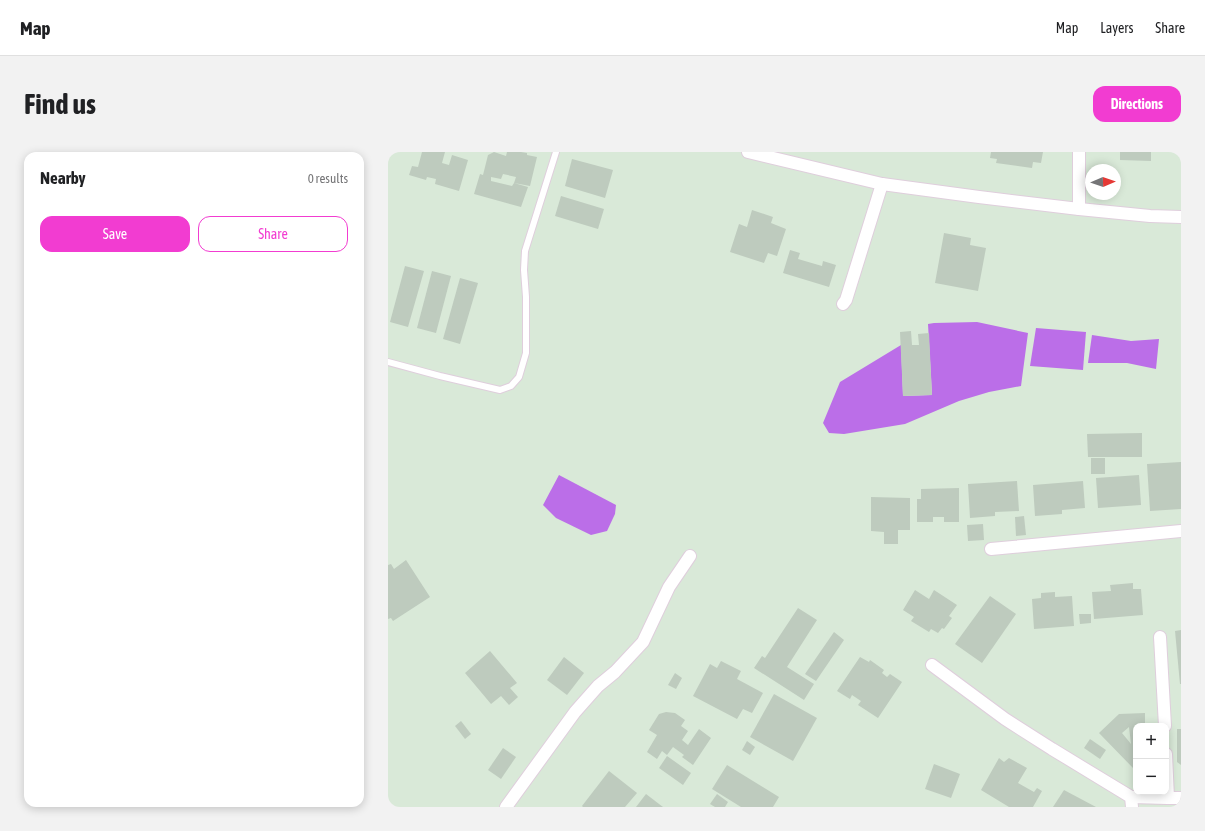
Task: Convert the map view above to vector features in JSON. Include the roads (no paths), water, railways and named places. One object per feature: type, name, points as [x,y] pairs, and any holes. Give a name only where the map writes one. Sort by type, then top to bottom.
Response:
[{"type":"street","points":[[748,152],[882,184],[979,197],[1150,216],[1181,217]]},
{"type":"street","points":[[1079,152],[1079,208]]},
{"type":"street","points":[[843,304],[846,300],[882,184]]},
{"type":"street","points":[[991,549],[1181,531]]},
{"type":"street","points":[[506,807],[575,712],[598,686],[615,672],[643,642],[669,587],[690,556]]},
{"type":"street","points":[[1160,637],[1165,723]]},
{"type":"street","points":[[932,665],[1005,718],[1131,802],[1181,798]]},
{"type":"street","points":[[1166,759],[1168,798]]},
{"type":"lane","points":[[388,362],[500,390],[511,386],[519,377],[526,353],[525,251],[556,152]]}]
